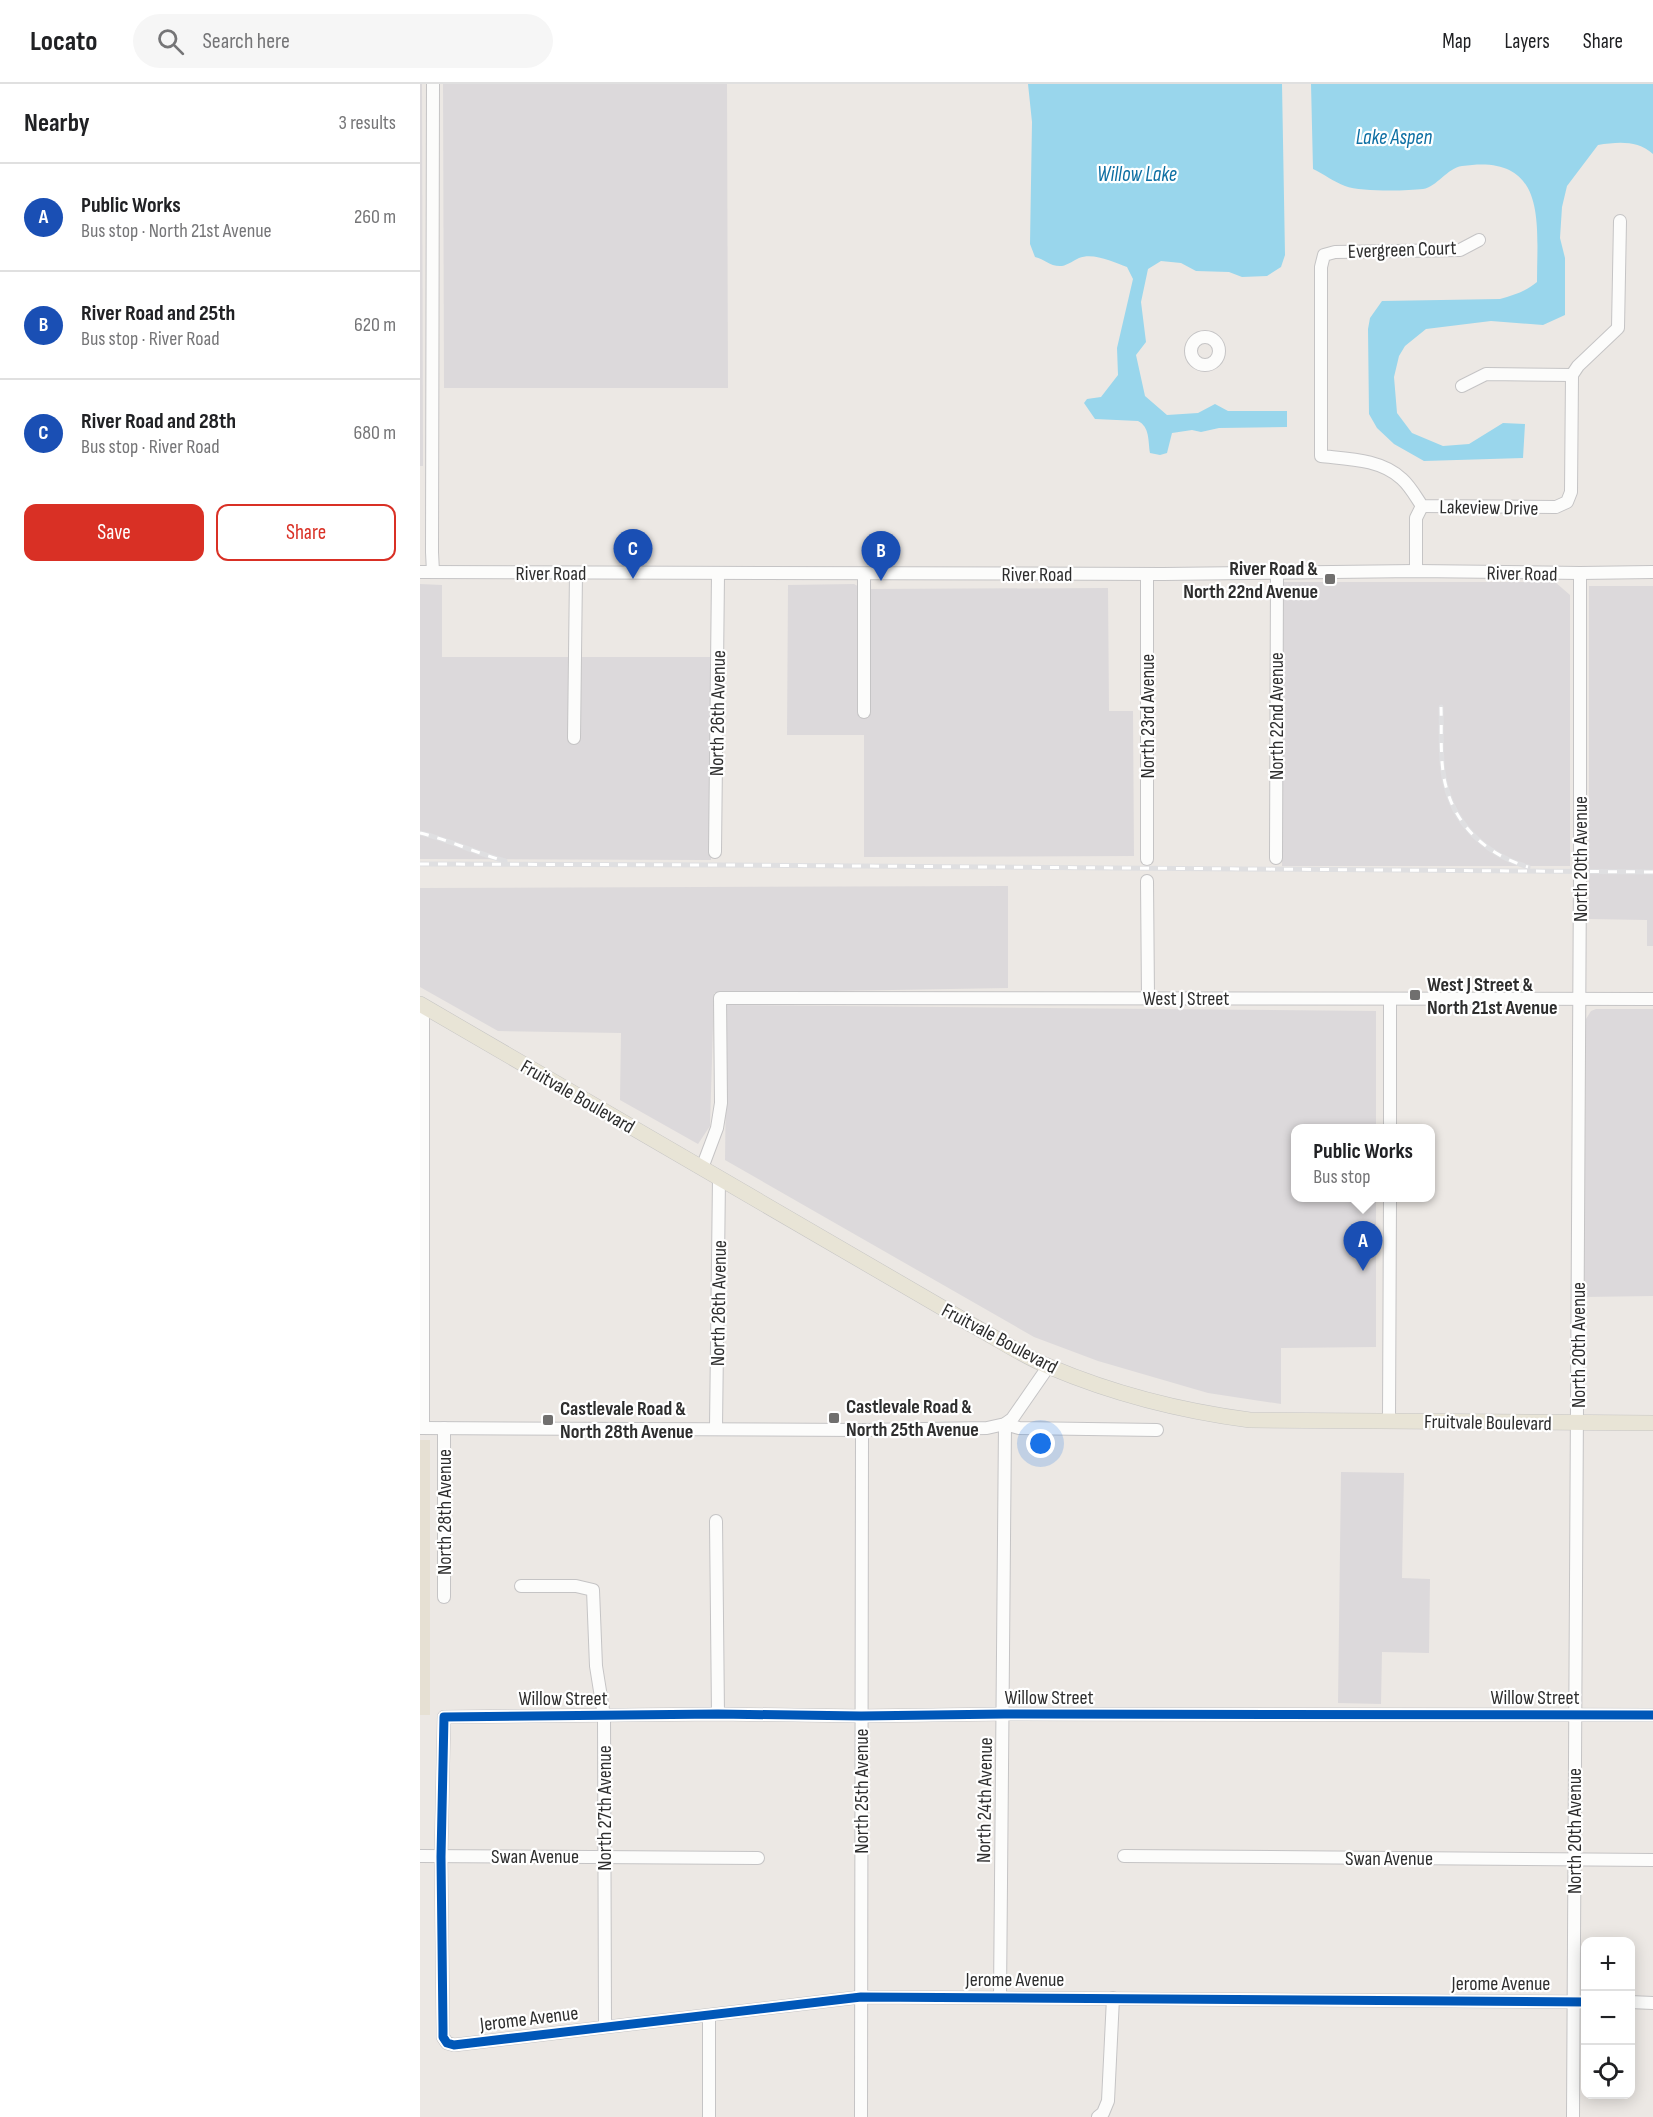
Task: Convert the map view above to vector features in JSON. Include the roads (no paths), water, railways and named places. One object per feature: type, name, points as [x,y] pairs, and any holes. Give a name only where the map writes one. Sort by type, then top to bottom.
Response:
[{"type":"main road","name":"Fruitvale Boulevard","points":[[422,1005],[972,1325],[1048,1366],[1141,1400],[1200,1413],[1250,1420],[1653,1423]]},
{"type":"street","points":[[433,84],[433,572]]},
{"type":"street","points":[[1462,386],[1486,374],[1572,375],[1578,366],[1618,328],[1620,221]]},
{"type":"street","name":"Evergreen Court","points":[[1321,456],[1321,267],[1324,255],[1335,252],[1460,250],[1479,240]]},
{"type":"street","name":"Lakeview Drive","points":[[1321,456],[1386,467],[1403,479],[1422,506],[1556,507],[1567,502],[1571,492],[1572,375]]},
{"type":"street","points":[[1416,571],[1416,518],[1422,506]]},
{"type":"street","name":"River Road","points":[[420,572],[718,574],[1653,572]]},
{"type":"street","points":[[574,738],[576,573]]},
{"type":"street","name":"North 22nd Avenue","points":[[1276,573],[1276,858]]},
{"type":"street","name":"North 20th Avenue","points":[[1573,2117],[1579,2002],[1574,1860],[1578,1423],[1580,573]]},
{"type":"street","name":"North 26th Avenue","points":[[716,852],[718,574]]},
{"type":"street","points":[[864,574],[864,712]]},
{"type":"street","name":"North 23rd Avenue","points":[[1147,574],[1147,859]]},
{"type":"street","points":[[1147,881],[1148,998]]},
{"type":"street","name":"West J Street","points":[[702,1168],[717,1128],[721,1103],[720,998],[1653,999]]},
{"type":"street","points":[[1390,999],[1390,1124]]},
{"type":"street","name":"North 28th Avenue","points":[[421,1428],[422,1005]]},
{"type":"street","name":"North 26th Avenue","points":[[716,1428],[719,1178]]},
{"type":"street","points":[[1389,1421],[1390,1202]]},
{"type":"street","points":[[421,1428],[862,1430],[987,1428],[1005,1424],[1012,1419],[1048,1366]]},
{"type":"street","points":[[1005,1424],[1019,1428],[1157,1430]]},
{"type":"street","name":"North 24th Avenue","points":[[1000,1997],[1005,1424]]},
{"type":"street","name":"North 28th Avenue","points":[[444,1428],[444,1597]]},
{"type":"street","name":"North 25th Avenue","points":[[861,2117],[862,1430]]},
{"type":"street","points":[[716,1521],[717,1714]]},
{"type":"street","name":"North 27th Avenue","points":[[521,1586],[576,1586],[593,1590],[596,1666],[604,1716],[605,2027]]},
{"type":"street","name":"Willow Street","points":[[441,1857],[444,1717],[717,1714],[861,1716],[1004,1714],[1653,1715]]},
{"type":"street","name":"Swan Avenue","points":[[420,1856],[758,1858]]},
{"type":"street","name":"Swan Avenue","points":[[1124,1856],[1653,1860]]},
{"type":"street","name":"Jerome Avenue","points":[[441,1857],[443,2037],[447,2043],[454,2046],[861,1997],[1579,2002]]},
{"type":"street","points":[[1098,2117],[1103,2114],[1108,2101],[1113,1998]]},
{"type":"street","points":[[1635,2002],[1653,2003]]},
{"type":"street","points":[[708,2016],[708,2117]]},
{"type":"water","name":"Willow Lake","points":[[1028,84],[1282,84],[1285,255],[1281,267],[1267,276],[1242,277],[1229,272],[1196,271],[1181,263],[1161,261],[1148,269],[1141,302],[1146,342],[1136,355],[1145,396],[1167,415],[1198,413],[1215,404],[1228,411],[1287,411],[1287,427],[1219,428],[1201,432],[1192,430],[1172,433],[1167,453],[1160,455],[1150,453],[1147,431],[1138,421],[1095,419],[1084,403],[1087,399],[1101,397],[1118,375],[1117,348],[1133,279],[1127,267],[1097,257],[1085,256],[1062,266],[1035,257],[1030,244],[1032,122]]},
{"type":"water","name":"Lake Aspen","points":[[1311,84],[1653,84],[1653,154],[1634,144],[1598,145],[1567,186],[1562,207],[1560,238],[1565,258],[1565,315],[1543,325],[1491,321],[1426,329],[1405,346],[1399,356],[1394,377],[1397,413],[1412,433],[1443,446],[1469,444],[1503,423],[1525,424],[1523,458],[1424,461],[1394,444],[1377,428],[1369,414],[1368,329],[1370,318],[1382,301],[1500,299],[1524,291],[1537,282],[1536,216],[1532,197],[1524,181],[1510,170],[1490,165],[1457,167],[1433,185],[1423,189],[1372,190],[1352,188],[1341,184],[1313,169]]},
{"type":"railway","points":[[1441,707],[1444,780],[1459,817],[1467,829],[1489,848],[1501,856],[1528,867]]},
{"type":"railway","points":[[420,833],[505,861]]},
{"type":"railway","points":[[420,864],[1653,872]]},
{"type":"place","name":"River Road and 28th","points":[[633,579]]},
{"type":"place","name":"River Road & North 22nd Avenue","points":[[1330,579]]},
{"type":"place","name":"River Road and 25th","points":[[881,581]]},
{"type":"place","name":"West J Street & North 21st Avenue","points":[[1415,995]]},
{"type":"place","name":"Public Works","points":[[1363,1271]]},
{"type":"place","name":"Castlevale Road & North 25th Avenue","points":[[834,1418]]},
{"type":"place","name":"Castlevale Road & North 28th Avenue","points":[[548,1420]]}]
